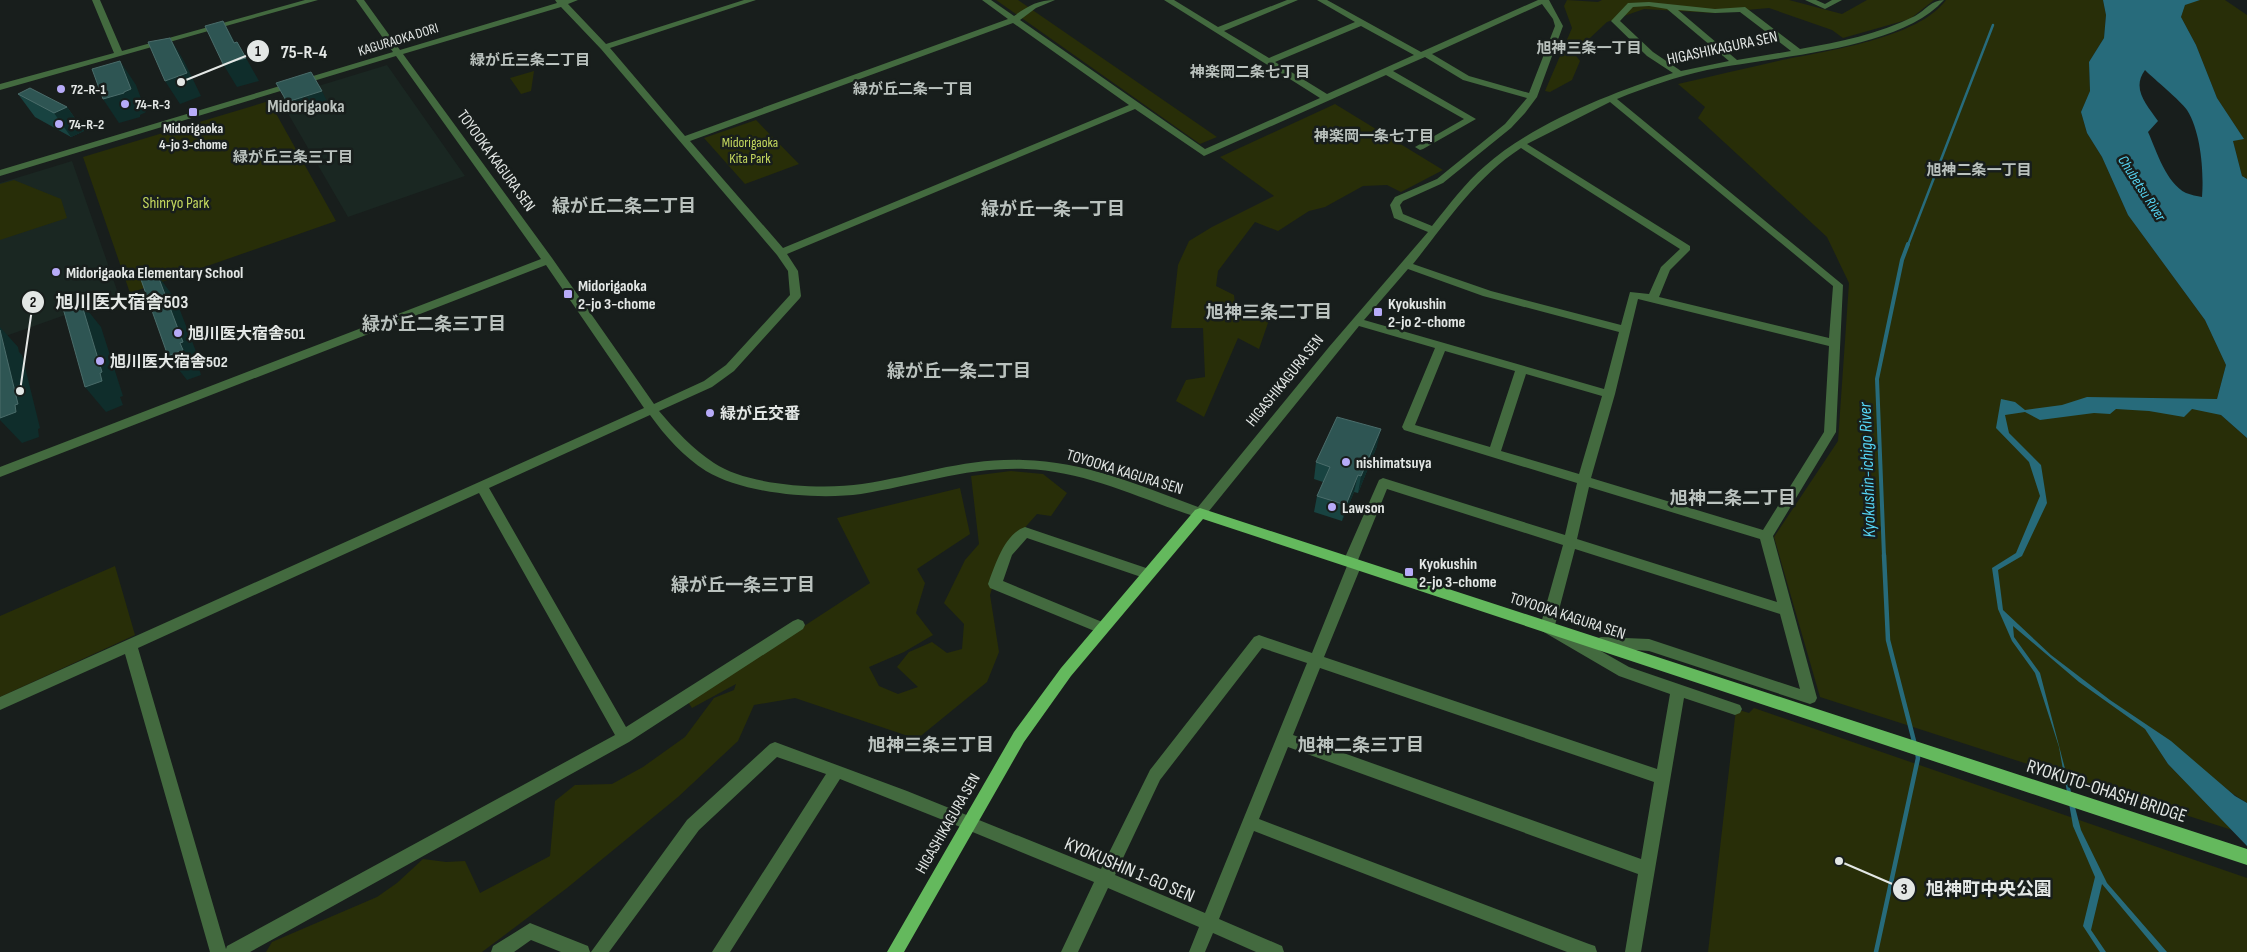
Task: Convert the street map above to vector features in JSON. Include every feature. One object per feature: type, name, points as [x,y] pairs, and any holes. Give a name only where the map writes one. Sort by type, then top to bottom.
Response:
[{"type":"main road","name":"TOYOOKA KAGURA SEN","points":[[1200,513],[1955,762]]},
{"type":"main road","name":"HIGASHIKAGURA SEN","points":[[895,952],[1019,737],[1066,672],[1200,513]]},
{"type":"main road","name":"RYOKUTO-OHASHI BRIDGE","points":[[1955,762],[2247,857]]},
{"type":"street","points":[[96,0],[119,54]]},
{"type":"street","points":[[0,87],[314,0]]},
{"type":"street","name":"TOYOOKA KAGURA SEN","points":[[360,0],[548,260],[660,422],[689,450],[713,469],[742,480],[768,486],[826,492],[871,488],[964,468],[1018,465],[1058,468],[1109,481],[1200,513]]},
{"type":"street","name":"KAGURAOKA DORI","points":[[0,173],[561,2],[574,0]]},
{"type":"street","points":[[604,47],[752,0]]},
{"type":"street","points":[[986,0],[1204,153],[1544,0],[1557,19],[1559,26],[1532,97],[1522,111],[1508,126],[1440,181],[1399,199],[1395,205],[1398,216],[1406,221],[1434,231]]},
{"type":"street","points":[[683,140],[1014,20],[1033,6],[1052,0]]},
{"type":"street","points":[[1217,31],[1294,0]]},
{"type":"street","points":[[1321,0],[1466,78],[1532,97]]},
{"type":"street","points":[[1524,0],[1534,5]]},
{"type":"street","points":[[1809,0],[1825,7],[1838,0]]},
{"type":"street","name":"HIGASHIKAGURA SEN","points":[[1200,513],[1356,322],[1407,265],[1483,172],[1520,144],[1611,99],[1646,84],[1734,61],[1839,44],[1883,32],[1913,21],[1940,0]]},
{"type":"street","points":[[1171,1],[1326,98]]},
{"type":"street","points":[[0,704],[708,384],[730,368],[796,296],[793,271],[781,253],[604,47],[561,2]]},
{"type":"street","points":[[1680,74],[1650,54],[1615,21],[1631,5],[1648,4],[1715,11],[1742,9],[1797,51]]},
{"type":"street","points":[[1669,7],[1734,61]]},
{"type":"street","points":[[1267,62],[1361,23]]},
{"type":"street","points":[[1386,71],[1471,120],[1420,147]]},
{"type":"street","points":[[1596,643],[1648,645],[1810,698],[1766,536],[1830,432],[1838,285],[1611,99]]},
{"type":"street","points":[[781,253],[1136,105]]},
{"type":"street","points":[[1520,144],[1686,248],[1665,268],[1652,298]]},
{"type":"street","points":[[0,472],[548,260]]},
{"type":"street","points":[[1407,265],[1488,294],[1625,330]]},
{"type":"street","points":[[1735,709],[1624,672],[1547,627],[1634,294],[1834,343]]},
{"type":"street","points":[[1356,322],[1609,394]]},
{"type":"street","points":[[1442,346],[1408,427],[1766,536]]},
{"type":"street","points":[[1494,453],[1522,370]]},
{"type":"street","points":[[1197,952],[1317,660],[1383,483],[1785,610]]},
{"type":"street","points":[[481,486],[624,737]]},
{"type":"street","points":[[1102,628],[995,584],[1006,553],[1025,532],[1147,574]]},
{"type":"street","points":[[234,952],[624,737],[798,626]]},
{"type":"street","points":[[1069,952],[1155,776],[1259,640],[1663,778]]},
{"type":"street","points":[[130,645],[218,952]]},
{"type":"street","points":[[1633,952],[1678,690]]},
{"type":"street","points":[[1285,739],[1647,869]]},
{"type":"street","name":"KYOKUSHIN 1-GO SEN","points":[[599,952],[693,825],[775,749],[837,771],[968,824],[1276,952]]},
{"type":"street","points":[[720,952],[837,771]]},
{"type":"street","points":[[1251,823],[1589,952]]},
{"type":"street","points":[[499,952],[530,931],[582,952]]},
{"type":"shaded area","points":[[387,65],[465,176],[348,217],[279,98]]},
{"type":"shaded area","name":"Midorigaoka Elementary School","points":[[72,161],[119,296],[0,338],[0,183]]},
{"type":"green space","points":[[996,0],[1018,0],[1217,137],[1200,144]]},
{"type":"green space","points":[[1567,0],[1598,2],[1602,0],[1789,0],[1842,14],[1867,0],[1934,0],[1910,19],[1843,38],[1832,30],[1769,8],[1713,13],[1644,9],[1607,22],[1574,53],[1580,61],[1572,80],[1550,92],[1545,91],[1572,28],[1564,6]]},
{"type":"green space","points":[[1946,0],[2103,0],[2106,15],[2104,38],[2089,62],[2090,92],[2081,112],[2087,133],[2102,157],[2128,215],[2205,320],[2226,365],[2217,399],[2221,415],[2247,438],[2247,803],[2221,785],[2160,734],[2147,725],[2145,728],[2168,764],[2232,830],[1820,697],[1774,537],[1838,441],[1849,283],[1827,237],[1698,118],[1705,107],[1678,84],[1870,41],[1915,24],[1933,13]]},
{"type":"green space","points":[[2200,0],[2225,0],[2247,15],[2247,179],[2242,176],[2233,141],[2243,138],[2217,98],[2196,45],[2181,17],[2185,4]]},
{"type":"green space","points":[[534,71],[531,91],[521,94],[510,78]]},
{"type":"green space","name":"Shinryo Park","points":[[269,101],[336,221],[130,293],[83,157]]},
{"type":"green space","points":[[1335,104],[1443,170],[1401,192],[1387,185],[1363,186],[1325,207],[1309,211],[1278,231],[1255,222],[1218,271],[1216,286],[1234,295],[1235,305],[1269,320],[1259,349],[1238,338],[1204,417],[1176,401],[1186,380],[1205,377],[1203,328],[1171,328],[1178,265],[1189,241],[1212,227],[1274,196],[1220,157]]},
{"type":"green space","name":"Midorigaoka Kita Park","points":[[756,120],[799,164],[745,184],[704,138]]},
{"type":"green space","points":[[14,180],[61,199],[67,218],[0,240],[0,184]]},
{"type":"green space","points":[[1011,471],[1043,474],[1067,493],[1051,516],[1037,514],[1003,552],[990,595],[999,652],[987,682],[917,739],[795,698],[754,705],[738,741],[678,797],[567,888],[482,952],[266,952],[272,942],[377,897],[397,883],[423,859],[446,862],[465,861],[480,893],[550,856],[555,801],[575,785],[612,784],[643,767],[685,737],[714,698],[734,690],[736,684],[692,708],[688,702],[870,583],[837,518],[960,488],[970,534],[917,569],[925,583],[916,613],[933,635],[904,652],[869,667],[879,686],[898,694],[918,687],[897,667],[909,652],[932,642],[947,653],[962,649],[964,624],[944,603],[965,560],[979,544],[971,476]]},
{"type":"green space","points":[[115,566],[135,635],[0,697],[0,616]]},
{"type":"green space","points":[[1754,708],[2247,878],[2247,952],[1708,952],[1736,709],[1749,713]]},
{"type":"water","name":"Chubetsu River","points":[[2103,0],[2200,0],[2185,5],[2181,17],[2196,45],[2217,98],[2244,139],[2233,141],[2242,176],[2247,179],[2247,438],[2221,415],[2192,409],[2184,417],[2149,411],[2116,409],[2110,414],[2094,413],[2040,420],[2025,412],[2005,415],[2009,433],[2041,465],[2047,503],[2022,556],[1998,570],[2003,610],[2051,655],[2110,700],[2171,741],[2235,796],[2247,803],[2247,846],[2168,764],[2145,729],[2079,682],[2013,626],[2014,637],[2040,673],[2081,830],[2107,883],[2167,952],[2159,952],[2102,884],[2091,930],[2106,952],[2100,952],[2083,926],[2095,877],[2073,826],[2059,747],[2035,673],[2012,641],[1998,609],[1992,568],[2016,553],[2040,496],[2029,462],[1996,428],[2001,399],[2015,402],[2025,410],[2062,405],[2087,397],[2217,399],[2226,365],[2205,320],[2128,215],[2102,157],[2087,133],[2081,112],[2090,91],[2089,62],[2104,38],[2106,15]],"holes":[[[2145,70],[2173,95],[2187,110],[2192,119],[2196,129],[2200,152],[2202,197],[2186,193],[2179,188],[2168,175],[2159,157],[2148,132],[2158,121],[2145,103],[2140,90],[2141,77]]]},
{"type":"building","points":[[223,21],[234,43],[237,42],[246,58],[223,64],[205,26]]},
{"type":"building","points":[[170,38],[187,73],[165,81],[148,42]]},
{"type":"building","points":[[120,61],[131,89],[103,99],[92,69]]},
{"type":"building","points":[[311,72],[322,91],[287,102],[276,83]]},
{"type":"building","points":[[30,88],[67,107],[54,113],[18,94]]},
{"type":"building","points":[[153,269],[155,276],[158,276],[183,342],[180,343],[183,350],[168,356],[139,274]]},
{"type":"building","points":[[76,296],[78,303],[81,302],[102,372],[100,373],[102,381],[85,387],[61,301]]},
{"type":"building","points":[[0,330],[18,404],[15,405],[16,412],[0,418]]},
{"type":"building","points":[[1337,417],[1381,429],[1361,476],[1358,475],[1346,505],[1317,496],[1330,467],[1316,462]]},
{"type":"waterway","name":"Kyokushin-ichigo River","points":[[1908,245],[1993,25]]},
{"type":"waterway","name":"Kyokushin-ichigo River","points":[[1884,556],[1877,379],[1902,260],[1908,244]]},
{"type":"waterway","name":"Kyokushin-ichigo River","points":[[1884,555],[1888,640],[1915,745]]},
{"type":"waterway","name":"Kyokushin-ichigo River","points":[[1876,952],[1918,758],[1917,752]]},
{"type":"place","name":"75-R-4","points":[[181,82]]},
{"type":"place","name":"72-R-1","points":[[61,89]]},
{"type":"place","name":"74-R-3","points":[[125,104]]},
{"type":"place","name":"Midorigaoka 4-jo 3-chome","points":[[193,112]]},
{"type":"place","name":"74-R-2","points":[[59,124]]},
{"type":"place","name":"Midorigaoka Elementary School","points":[[56,272]]},
{"type":"place","name":"Midorigaoka 2-jo 3-chome","points":[[568,294]]},
{"type":"place","name":"Kyokushin 2-jo 2-chome","points":[[1378,312]]},
{"type":"place","name":"旭川医大宿舎501","points":[[178,333]]},
{"type":"place","name":"旭川医大宿舎502","points":[[100,361]]},
{"type":"place","name":"旭川医大宿舎503","points":[[20,391]]},
{"type":"place","name":"緑が丘交番","points":[[710,413]]},
{"type":"place","name":"nishimatsuya","points":[[1346,462]]},
{"type":"place","name":"Lawson","points":[[1332,507]]},
{"type":"place","name":"Kyokushin 2-jo 3-chome","points":[[1409,572]]},
{"type":"place","name":"旭神町中央公園","points":[[1839,861]]},
{"type":"district","name":"旭神三条一丁目","points":[[1589,48]]},
{"type":"district","name":"緑が丘三条二丁目","points":[[530,60]]},
{"type":"district","name":"神楽岡二条七丁目","points":[[1250,72]]},
{"type":"district","name":"緑が丘二条一丁目","points":[[913,89]]},
{"type":"district","name":"Midorigaoka","points":[[306,106]]},
{"type":"district","name":"神楽岡一条七丁目","points":[[1374,136]]},
{"type":"district","name":"緑が丘三条三丁目","points":[[293,157]]},
{"type":"district","name":"旭神二条一丁目","points":[[1979,170]]},
{"type":"district","name":"緑が丘二条二丁目","points":[[624,206]]},
{"type":"district","name":"緑が丘一条一丁目","points":[[1053,209]]},
{"type":"district","name":"旭神三条二丁目","points":[[1269,312]]},
{"type":"district","name":"緑が丘二条三丁目","points":[[434,324]]},
{"type":"district","name":"緑が丘一条二丁目","points":[[959,371]]},
{"type":"district","name":"旭神二条二丁目","points":[[1733,498]]},
{"type":"district","name":"緑が丘一条三丁目","points":[[743,585]]},
{"type":"district","name":"旭神三条三丁目","points":[[931,745]]},
{"type":"district","name":"旭神二条三丁目","points":[[1361,745]]}]
